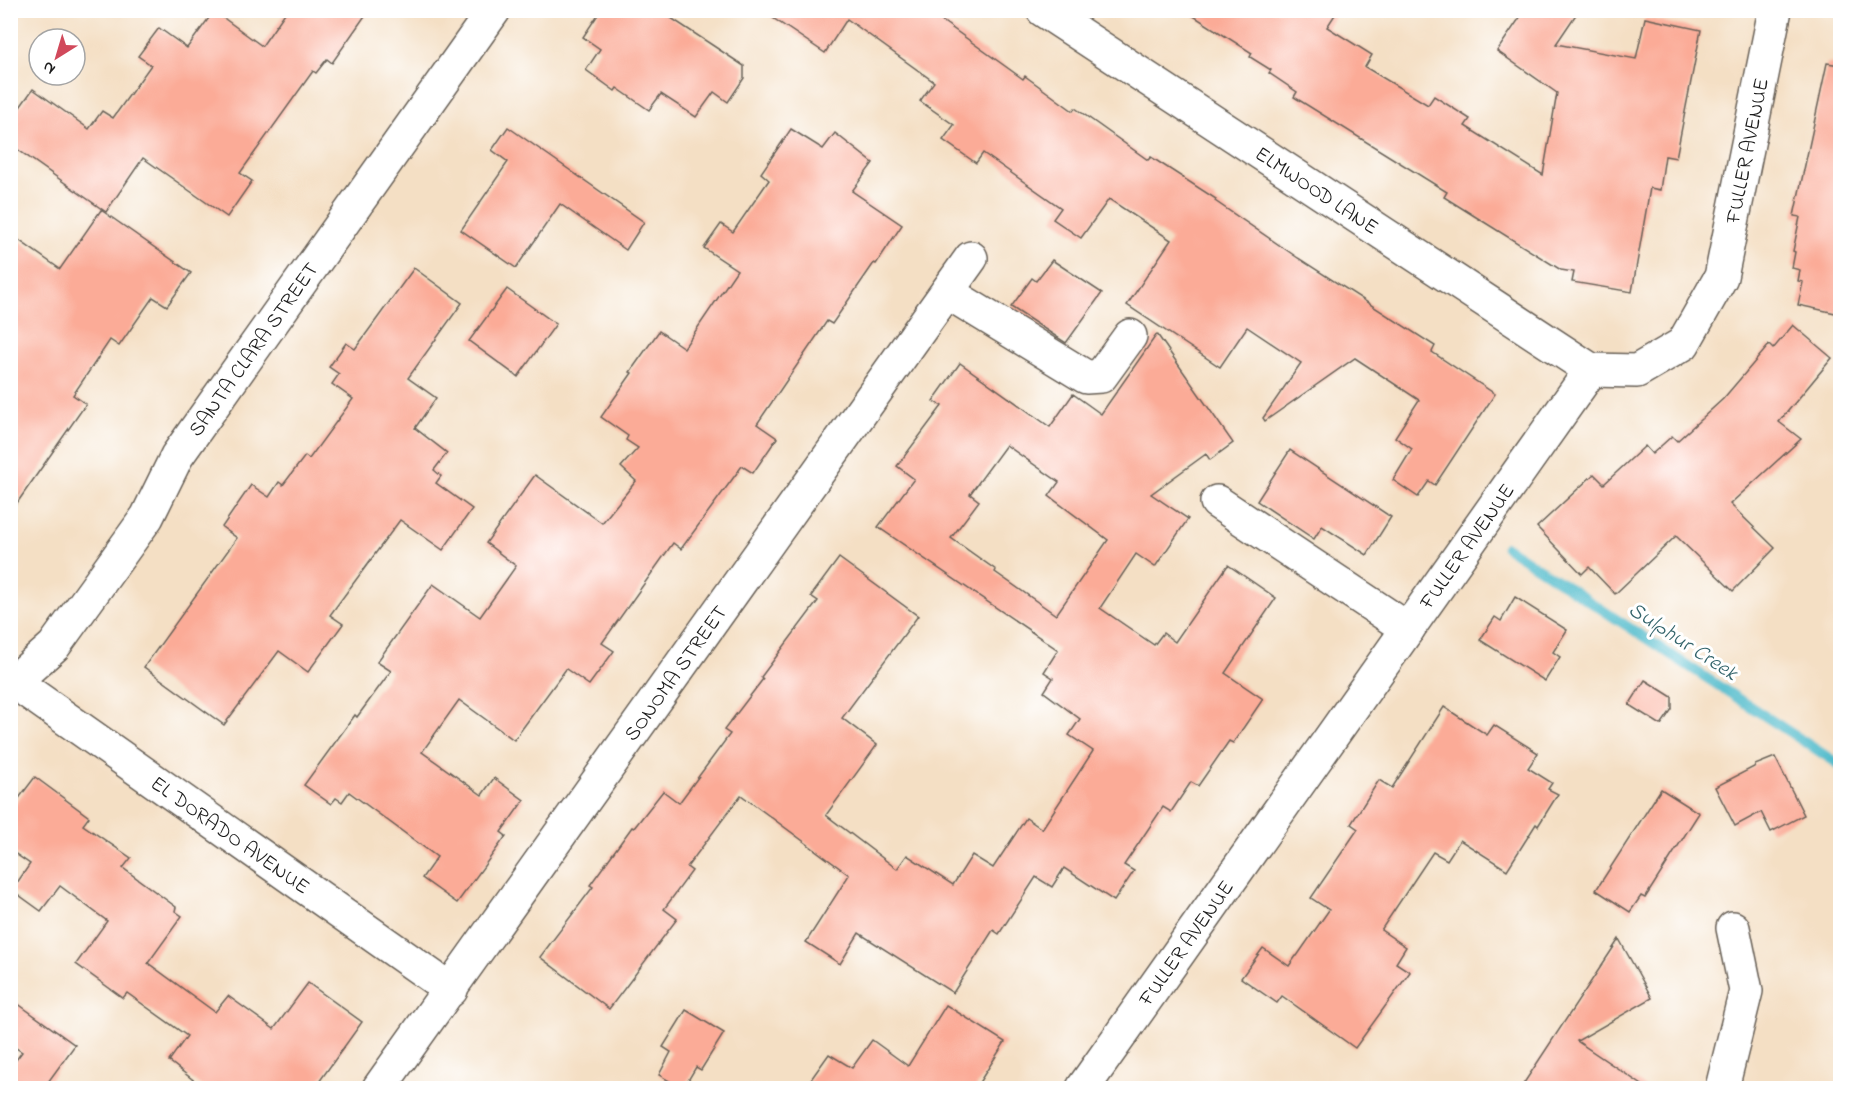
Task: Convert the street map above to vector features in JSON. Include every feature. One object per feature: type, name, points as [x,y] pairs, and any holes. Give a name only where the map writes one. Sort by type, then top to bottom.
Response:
[{"type":"street","name":"SANTA CLARA STREET","points":[[12,682],[54,646],[114,563],[147,516],[177,456],[494,10]]},
{"type":"street","name":"ELMWOOD LANE","points":[[1043,10],[1591,370]]},
{"type":"street","name":"FULLER AVENUE","points":[[1083,1089],[1591,370],[1637,371],[1683,344],[1721,277],[1775,10]]},
{"type":"street","name":"SONOMA STREET","points":[[379,1089],[971,258]]},
{"type":"street","points":[[947,292],[1086,377],[1101,376],[1130,336]]},
{"type":"street","points":[[1217,502],[1408,629]]},
{"type":"street","name":"EL DORADO AVENUE","points":[[12,682],[451,990]]},
{"type":"street","points":[[1722,1089],[1746,991],[1733,928]]},
{"type":"building","points":[[287,10],[369,10],[332,63],[327,59],[316,73],[313,71],[240,173],[252,181],[227,217],[143,158],[106,212],[10,144],[10,121],[33,89],[89,129],[102,111],[113,118],[151,65],[138,56],[159,28],[187,48],[214,11],[262,46]]},
{"type":"building","points":[[601,10],[659,10],[744,66],[744,78],[728,102],[714,92],[696,117],[661,94],[649,110],[617,88],[615,91],[586,70],[600,49],[583,37]]},
{"type":"building","points":[[761,10],[927,10],[1023,79],[1025,76],[1073,111],[1075,108],[1148,160],[1151,157],[1216,199],[1215,201],[1298,258],[1435,346],[1432,352],[1495,394],[1435,485],[1429,481],[1418,497],[1393,480],[1412,449],[1395,437],[1419,400],[1355,358],[1265,421],[1263,418],[1301,363],[1247,327],[1220,367],[1127,305],[1171,240],[1109,199],[1081,238],[1053,219],[1061,208],[983,153],[976,163],[943,140],[954,125],[920,101],[934,82],[847,19],[825,53]]},
{"type":"building","points":[[1184,10],[1338,10],[1327,27],[1372,55],[1365,67],[1428,105],[1434,96],[1470,119],[1465,126],[1543,175],[1557,93],[1497,51],[1525,10],[1579,10],[1556,44],[1636,59],[1645,18],[1701,30],[1676,158],[1665,156],[1660,190],[1650,188],[1632,292],[1572,282],[1574,272],[1561,270],[1444,197],[1447,192],[1294,97],[1297,92],[1269,73],[1271,70],[1250,57],[1252,53]]},
{"type":"building","points":[[1827,63],[1840,65],[1840,314],[1798,305],[1803,282],[1798,281],[1800,270],[1792,268],[1800,217],[1794,216]]},
{"type":"building","points":[[508,127],[644,222],[626,250],[560,204],[516,268],[461,230],[508,162],[492,150]]},
{"type":"building","points":[[791,129],[823,149],[835,133],[873,163],[852,191],[902,225],[832,324],[827,321],[757,424],[777,438],[753,473],[742,466],[681,549],[673,543],[602,643],[614,651],[589,685],[566,669],[514,740],[459,700],[422,752],[482,795],[494,778],[524,800],[501,832],[506,836],[457,903],[422,878],[437,857],[349,792],[342,802],[336,798],[331,804],[304,785],[355,715],[357,717],[391,671],[377,662],[433,584],[480,617],[516,566],[486,543],[535,475],[602,523],[636,481],[621,467],[638,448],[626,440],[628,436],[601,417],[659,331],[684,348],[737,270],[704,248],[721,224],[733,232],[769,180],[761,173]]},
{"type":"building","points":[[101,210],[191,273],[167,306],[153,297],[119,346],[110,340],[73,395],[86,404],[10,513],[10,234],[60,269]]},
{"type":"building","points":[[1052,260],[1102,293],[1066,343],[1011,307],[1032,278],[1036,281]]},
{"type":"building","points":[[414,268],[462,303],[408,378],[436,398],[415,428],[447,453],[434,470],[441,476],[436,483],[472,509],[443,550],[400,520],[330,615],[343,624],[308,672],[279,651],[224,725],[144,667],[237,538],[222,527],[251,485],[269,497],[279,482],[283,485],[305,456],[309,459],[353,399],[332,384],[339,374],[329,367],[346,343],[355,349]]},
{"type":"building","points":[[507,289],[556,324],[518,377],[469,341]]},
{"type":"building","points":[[1793,325],[1832,358],[1779,422],[1801,439],[1730,504],[1775,548],[1733,591],[1676,536],[1615,594],[1589,567],[1582,574],[1537,527],[1594,474],[1604,484],[1645,446],[1652,454],[1672,436],[1677,441],[1723,399],[1769,345],[1773,349]]},
{"type":"building","points":[[1157,334],[1233,443],[1210,460],[1206,454],[1151,494],[1188,519],[1155,567],[1136,554],[1100,608],[1154,645],[1163,633],[1175,642],[1228,565],[1276,598],[1225,673],[1263,699],[1233,743],[1229,741],[1198,786],[1191,782],[1171,812],[1163,807],[1124,865],[1134,871],[1114,901],[1064,868],[1052,887],[1036,877],[999,934],[993,930],[953,993],[859,933],[840,964],[806,942],[849,875],[741,795],[687,867],[692,871],[664,909],[677,919],[609,1009],[540,957],[593,887],[590,885],[632,827],[634,828],[663,791],[679,803],[730,734],[724,730],[818,601],[811,596],[839,558],[918,616],[842,718],[877,745],[826,815],[897,869],[907,855],[953,885],[972,855],[993,868],[1026,818],[1042,829],[1093,751],[1069,735],[1080,719],[1044,692],[1053,678],[1044,672],[1058,650],[878,527],[914,479],[897,466],[942,406],[933,401],[960,363],[1050,427],[1073,394],[1101,414]],"holes":[[[1006,445],[1059,482],[1049,496],[1108,540],[1056,615],[951,538],[979,501],[970,494]]]},
{"type":"building","points":[[1290,450],[1391,517],[1367,555],[1322,526],[1314,539],[1257,501]]},
{"type":"building","points":[[1515,597],[1567,630],[1553,652],[1560,657],[1545,681],[1480,640],[1495,617],[1501,621]]},
{"type":"building","points":[[1645,680],[1672,697],[1672,709],[1661,725],[1629,705]]},
{"type":"building","points":[[1444,707],[1487,735],[1494,725],[1538,753],[1528,768],[1552,783],[1548,789],[1558,794],[1507,870],[1460,840],[1447,860],[1433,852],[1381,930],[1406,947],[1396,963],[1410,972],[1355,1048],[1282,996],[1277,1003],[1241,978],[1263,948],[1289,966],[1297,956],[1329,910],[1311,898],[1358,829],[1351,824],[1379,780],[1392,788]]},
{"type":"building","points":[[1775,757],[1804,815],[1771,832],[1761,812],[1735,826],[1715,787]]},
{"type":"building","points":[[35,777],[89,817],[83,825],[131,858],[123,868],[176,907],[175,911],[182,916],[148,963],[215,1012],[228,996],[274,1029],[308,983],[362,1022],[314,1089],[205,1089],[169,1061],[187,1036],[127,993],[123,998],[76,964],[107,921],[60,886],[41,911],[12,890],[30,864],[10,850],[10,810]]},
{"type":"building","points":[[1661,789],[1699,813],[1645,898],[1641,896],[1630,912],[1596,890]]},
{"type":"building","points":[[1619,939],[1652,998],[1577,1041],[1648,1089],[1520,1089]]},
{"type":"building","points":[[10,998],[75,1045],[43,1089],[23,1089],[10,1079],[10,1068],[22,1052],[10,1044]]},
{"type":"building","points":[[946,1005],[1005,1042],[975,1089],[804,1089],[829,1054],[852,1068],[872,1040],[908,1066]]},
{"type":"building","points":[[686,1010],[724,1033],[701,1070],[696,1067],[683,1089],[659,1075],[671,1052],[663,1047]]},
{"type":"waterway","name":"Sulphur Creek","points":[[1506,547],[1840,765]]}]
